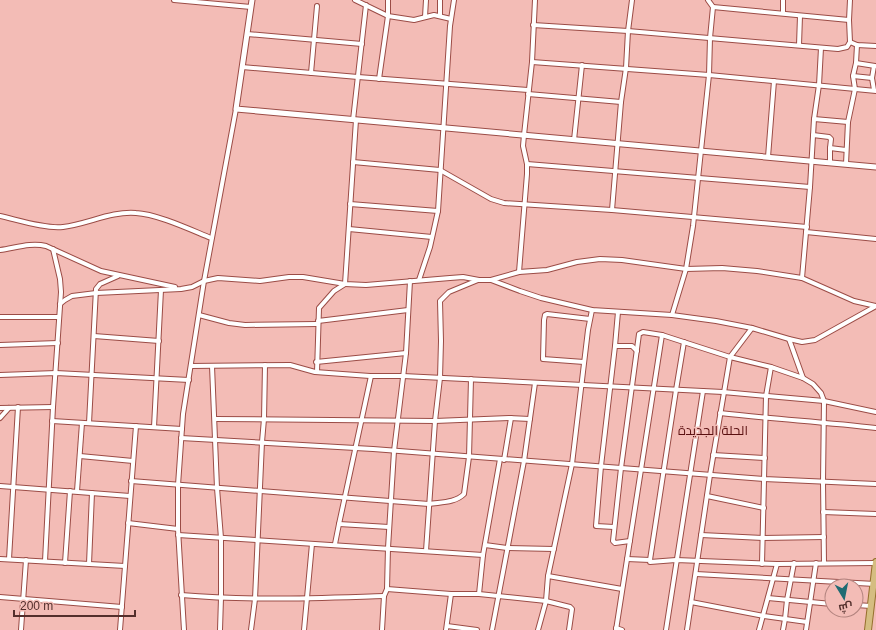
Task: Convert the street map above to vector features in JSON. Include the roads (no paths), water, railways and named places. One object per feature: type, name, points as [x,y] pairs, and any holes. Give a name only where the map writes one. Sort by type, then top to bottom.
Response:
[{"type":"main road","points":[[868,630],[875,584],[876,562]]},
{"type":"street","points":[[174,0],[251,7]]},
{"type":"street","points":[[184,630],[178,535],[178,485],[181,438],[204,281],[236,109],[252,0]]},
{"type":"street","points":[[355,0],[388,16],[414,20],[425,17],[440,16],[451,18]]},
{"type":"street","points":[[379,79],[388,16],[388,0]]},
{"type":"street","points":[[425,17],[426,0]]},
{"type":"street","points":[[440,0],[440,16]]},
{"type":"street","points":[[419,280],[432,238],[438,211],[451,18],[454,0]]},
{"type":"street","points":[[519,272],[527,164],[524,151],[524,135],[532,62],[535,0]]},
{"type":"street","points":[[612,210],[621,102],[626,68],[628,31],[632,0]]},
{"type":"street","points":[[672,315],[686,269],[694,218],[709,75],[713,7],[708,0]]},
{"type":"street","points":[[783,0],[783,13]]},
{"type":"street","points":[[533,25],[628,31],[820,48],[844,48],[847,47],[850,42],[850,0]]},
{"type":"street","points":[[345,284],[358,77],[366,5]]},
{"type":"street","points":[[311,73],[317,6]]},
{"type":"street","points":[[713,7],[849,20]]},
{"type":"street","points":[[798,45],[800,16]]},
{"type":"street","points":[[247,34],[362,44]]},
{"type":"street","points":[[850,42],[857,45],[876,46]]},
{"type":"street","points":[[846,164],[848,122],[855,89],[853,76],[856,63],[857,45]]},
{"type":"street","points":[[802,278],[807,230],[814,119],[819,85],[820,48]]},
{"type":"street","points":[[532,62],[709,75],[875,91],[872,78],[875,66],[856,63]]},
{"type":"street","points":[[574,140],[582,65]]},
{"type":"street","points":[[242,66],[446,84],[621,102]]},
{"type":"street","points":[[853,76],[872,78]]},
{"type":"street","points":[[768,157],[774,81]]},
{"type":"street","points":[[236,109],[876,167]]},
{"type":"street","points":[[814,119],[848,122]]},
{"type":"street","points":[[813,135],[829,137],[831,139],[830,163]]},
{"type":"street","points":[[830,148],[846,150]]},
{"type":"street","points":[[353,162],[440,170],[491,199],[504,203],[612,210],[807,230],[876,239]]},
{"type":"street","points":[[527,164],[810,187]]},
{"type":"street","points":[[350,204],[438,211]]},
{"type":"street","points":[[0,216],[55,228],[124,212],[138,213],[154,216],[211,238]]},
{"type":"street","points":[[348,229],[432,238]]},
{"type":"street","points":[[0,250],[35,244],[46,246],[101,271],[118,276],[181,288]]},
{"type":"street","points":[[45,561],[61,284],[53,249]]},
{"type":"street","points":[[60,304],[72,296],[192,287],[204,281],[228,278],[260,281],[289,277],[303,277],[345,284],[366,285],[463,277],[479,280],[491,280],[519,272],[548,270],[577,262],[600,259],[635,261],[686,269],[722,268],[757,271],[802,278],[854,301],[876,306]]},
{"type":"street","points":[[89,423],[96,289],[100,284],[118,276]]},
{"type":"street","points":[[426,551],[435,421],[440,378],[440,301],[449,292],[479,280]]},
{"type":"street","points":[[491,280],[541,298],[592,310],[672,315],[716,321],[752,328],[802,342],[815,340],[876,306]]},
{"type":"street","points":[[382,630],[384,596],[387,589],[394,451],[406,354],[410,281]]},
{"type":"street","points":[[317,372],[316,362],[320,305],[334,291],[345,284]]},
{"type":"street","points":[[154,427],[161,290]]},
{"type":"street","points":[[199,315],[229,323],[245,325],[318,323],[408,310]]},
{"type":"street","points":[[538,630],[546,601],[548,576],[572,464],[584,362],[592,310]]},
{"type":"street","points":[[614,527],[596,526],[601,466],[616,346],[618,312]]},
{"type":"street","points":[[584,362],[543,360],[544,320],[545,315],[548,314],[590,319]]},
{"type":"street","points":[[0,317],[59,317]]},
{"type":"street","points":[[687,630],[713,455],[730,357],[752,328]]},
{"type":"street","points":[[630,541],[614,542],[614,527],[631,388],[640,332],[662,335],[730,357],[771,367],[803,378],[813,384],[824,401],[822,421],[824,563]]},
{"type":"street","points":[[622,630],[616,629],[662,335]]},
{"type":"street","points":[[94,336],[159,341]]},
{"type":"street","points":[[789,339],[803,378]]},
{"type":"street","points":[[650,560],[684,342]]},
{"type":"street","points":[[0,345],[58,343]]},
{"type":"street","points":[[616,346],[632,346],[637,351]]},
{"type":"street","points":[[316,362],[406,354]]},
{"type":"street","points":[[251,630],[255,599],[259,490],[264,419],[265,365]]},
{"type":"street","points":[[191,366],[290,365],[317,372],[372,376],[471,379],[582,386],[724,392],[824,401],[876,412]]},
{"type":"street","points":[[212,366],[217,488],[221,538],[220,630]]},
{"type":"street","points":[[762,564],[766,396],[771,367]]},
{"type":"street","points":[[0,375],[56,373],[189,380]]},
{"type":"street","points":[[336,544],[344,498],[372,376]]},
{"type":"street","points":[[131,481],[429,504],[455,501],[464,494],[469,457],[471,379]]},
{"type":"street","points":[[492,630],[524,461],[535,383]]},
{"type":"street","points":[[666,630],[703,391]]},
{"type":"street","points":[[0,408],[53,406]]},
{"type":"street","points":[[0,418],[9,408]]},
{"type":"street","points":[[8,559],[18,408]]},
{"type":"street","points":[[720,414],[822,421],[876,428]]},
{"type":"street","points":[[215,419],[362,421],[435,421],[511,418],[530,419]]},
{"type":"street","points":[[479,594],[483,555],[511,418]]},
{"type":"street","points":[[52,421],[182,429]]},
{"type":"street","points":[[77,491],[82,423]]},
{"type":"street","points":[[120,630],[136,426]]},
{"type":"street","points":[[181,438],[356,448],[764,479],[876,484]]},
{"type":"street","points":[[713,455],[765,458]]},
{"type":"street","points":[[80,456],[133,461]]},
{"type":"street","points":[[0,486],[130,496]]},
{"type":"street","points":[[65,563],[70,491]]},
{"type":"street","points":[[89,564],[92,492]]},
{"type":"street","points":[[707,496],[764,508]]},
{"type":"street","points":[[823,512],[876,514]]},
{"type":"street","points":[[128,524],[178,529]]},
{"type":"street","points":[[339,524],[389,527]]},
{"type":"street","points":[[178,535],[312,544],[336,544],[483,555]]},
{"type":"street","points":[[701,535],[763,538],[824,537]]},
{"type":"street","points":[[304,630],[312,544]]},
{"type":"street","points":[[485,545],[507,548],[554,549]]},
{"type":"street","points":[[0,559],[125,566]]},
{"type":"street","points":[[627,559],[650,560],[650,562],[676,560],[762,564],[876,562]]},
{"type":"street","points":[[21,630],[26,560]]},
{"type":"street","points":[[782,630],[794,563]]},
{"type":"street","points":[[806,630],[812,581],[816,563]]},
{"type":"street","points":[[759,630],[778,564]]},
{"type":"street","points":[[696,574],[875,584]]},
{"type":"street","points":[[548,576],[622,589]]},
{"type":"street","points":[[387,589],[451,594],[479,594],[546,601],[570,607],[572,609],[569,630]]},
{"type":"street","points":[[451,594],[446,628],[477,630]]},
{"type":"street","points":[[181,595],[255,599],[384,596]]},
{"type":"street","points":[[0,597],[122,607]]},
{"type":"street","points":[[768,598],[824,603]]},
{"type":"street","points":[[691,602],[764,616],[807,622]]},
{"type":"street","points":[[864,606],[871,606]]},
{"type":"district","name":"الحلة الجديدة","points":[[713,430]]}]
